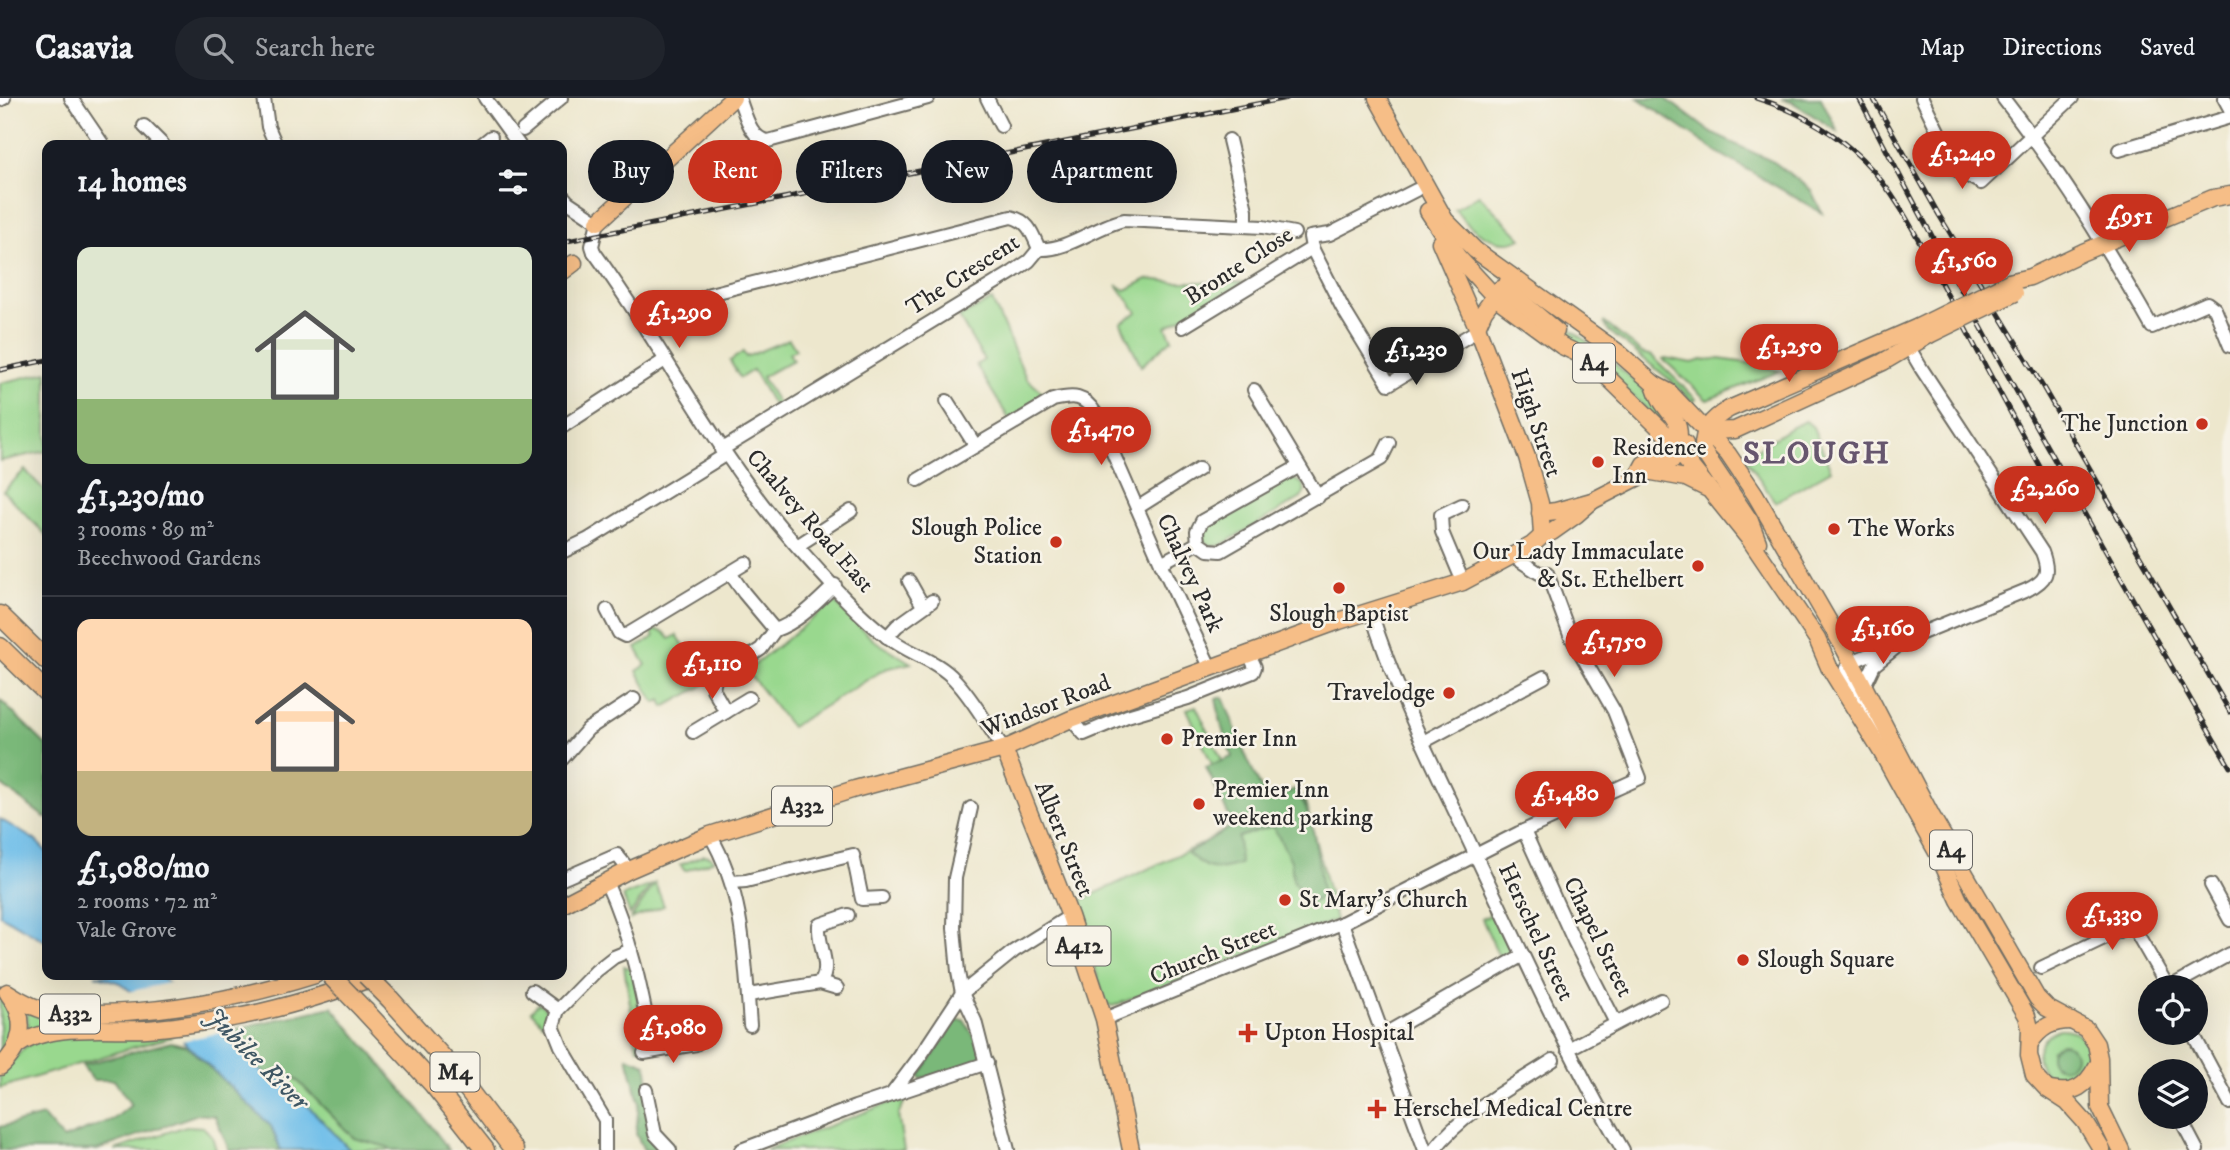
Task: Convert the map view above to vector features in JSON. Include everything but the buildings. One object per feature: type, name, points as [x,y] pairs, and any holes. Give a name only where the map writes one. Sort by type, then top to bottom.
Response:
[{"type":"highway","points":[[0,615],[42,657]]},
{"type":"highway","points":[[0,646],[42,688]]},
{"type":"highway","name":"M4","points":[[335,980],[432,1083],[485,1150]]},
{"type":"highway","name":"M4","points":[[371,980],[452,1068],[514,1150]]},
{"type":"main road","points":[[598,222],[733,98]]},
{"type":"main road","name":"A4","points":[[1372,99],[1416,190],[1458,257],[1494,297],[1562,346],[1589,359],[1679,447],[1684,458],[1767,564],[1817,639],[1829,667],[1881,751],[1959,900],[2021,1004],[2030,1028],[2030,1043]]},
{"type":"main road","name":"A4","points":[[1372,99],[1445,220],[1475,250],[1619,353],[1654,384],[1669,392],[1706,431]]},
{"type":"main road","points":[[1767,564],[1750,521],[1703,451],[1706,431],[1714,418],[1729,409],[1920,330],[2104,244],[2213,198],[2230,195]]},
{"type":"main road","name":"High Street","points":[[1432,219],[1528,457],[1542,536]]},
{"type":"main road","points":[[1478,329],[1484,311],[1510,276]]},
{"type":"main road","points":[[1510,276],[1506,287],[1510,292],[1589,359]]},
{"type":"main road","points":[[1679,447],[1706,431],[1735,430],[1883,362],[1909,346],[1920,330]]},
{"type":"main road","points":[[1540,513],[1592,500],[1676,458],[1681,433],[1679,425],[1658,399],[1654,384]]},
{"type":"main road","points":[[1728,454],[1730,439],[1735,430]]},
{"type":"main road","points":[[1706,431],[1728,454]]},
{"type":"main road","name":"A4","points":[[1728,454],[1755,494],[1852,662],[1931,815],[2037,998],[2047,1009],[2071,1021]]},
{"type":"main road","name":"A4","points":[[1644,474],[1686,478],[1712,491]]},
{"type":"main road","name":"Windsor Road","points":[[567,902],[629,870],[710,835],[855,789],[1004,749],[1071,719],[1339,621],[1463,582],[1532,545],[1592,500]]},
{"type":"main road","name":"Albert Street","points":[[1004,749],[1070,916],[1104,1019],[1131,1150]]},
{"type":"main road","name":"A332","points":[[567,894],[606,882]]},
{"type":"main road","name":"A332","points":[[4,989],[31,1006],[57,1014],[139,1012],[170,1009],[297,980]]},
{"type":"main road","name":"A332","points":[[17,1046],[29,1038],[51,1032],[148,1029],[236,1017],[316,999],[367,980]]},
{"type":"main road","name":"A332","points":[[0,1067],[9,1059],[20,1036],[20,1019],[15,1002],[4,989]]},
{"type":"main road","points":[[2102,1150],[2085,1122],[2067,1102],[2049,1090],[2034,1075],[2029,1055],[2030,1043],[2043,1027],[2057,1021],[2071,1021],[2086,1029],[2092,1036],[2098,1052],[2100,1107],[2121,1150]]},
{"type":"main road","points":[[2049,1090],[2060,1092],[2083,1085],[2089,1081],[2099,1064]]},
{"type":"street","points":[[71,98],[100,140]]},
{"type":"street","points":[[264,98],[268,127],[274,140]]},
{"type":"street","points":[[485,98],[515,140]]},
{"type":"street","points":[[739,98],[755,135],[760,140],[768,141],[928,98]]},
{"type":"street","points":[[986,98],[1001,126]]},
{"type":"street","points":[[1922,98],[1957,170],[1981,183],[2072,98]]},
{"type":"street","points":[[2003,98],[2068,186],[2152,327],[2207,303],[2215,309],[2230,346]]},
{"type":"street","points":[[2224,98],[2230,109]]},
{"type":"street","points":[[523,130],[560,104]]},
{"type":"street","points":[[2119,150],[2230,117]]},
{"type":"street","points":[[144,126],[157,140]]},
{"type":"street","points":[[1229,140],[1246,210],[1246,226]]},
{"type":"street","name":"Bronte Close","points":[[1184,327],[1311,242],[1416,190]]},
{"type":"street","points":[[567,201],[598,222],[592,246],[594,252],[568,268]]},
{"type":"street","name":"The Crescent","points":[[567,550],[587,540],[1013,272],[1029,261],[1039,248],[1029,226],[1022,219],[1011,217],[709,295],[647,331]]},
{"type":"street","points":[[1039,248],[1051,250],[1111,223],[1125,220],[1246,226],[1294,233]]},
{"type":"street","points":[[1311,242],[1342,307],[1389,384],[1478,329]]},
{"type":"street","name":"Chalvey Road East","points":[[594,252],[723,452],[756,497],[797,546],[887,637],[907,650],[938,664],[954,678],[1004,749]]},
{"type":"street","points":[[1881,751],[1875,729],[1846,668],[1852,662],[2027,590],[2043,580],[2047,570],[2042,552],[1954,422],[1909,346]]},
{"type":"street","points":[[567,423],[666,360]]},
{"type":"street","points":[[1255,389],[1298,467],[1318,497]]},
{"type":"street","name":"Chalvey Park","points":[[918,480],[1053,400],[1069,396],[1088,402],[1096,414],[1211,669]]},
{"type":"street","points":[[947,401],[975,444]]},
{"type":"street","points":[[1198,543],[1208,550],[1221,551],[1381,459],[1389,443]]},
{"type":"street","points":[[1198,543],[1197,531],[1202,521],[1298,467]]},
{"type":"street","points":[[1137,508],[1199,469]]},
{"type":"street","points":[[1462,505],[1441,515],[1442,532],[1463,582]]},
{"type":"street","points":[[797,546],[850,511]]},
{"type":"street","points":[[1161,563],[1198,543]]},
{"type":"street","name":"Church Street","points":[[1104,1019],[1342,923],[1524,831],[1640,778],[1614,711],[1570,635],[1547,573],[1539,573],[1513,556]]},
{"type":"street","points":[[607,610],[620,633],[625,636],[746,564]]},
{"type":"street","points":[[730,573],[775,630]]},
{"type":"street","points":[[887,637],[897,626],[928,604],[909,581]]},
{"type":"street","points":[[726,712],[713,689],[715,680],[761,649],[775,630],[811,609],[835,585]]},
{"type":"street","name":"Herschel Street","points":[[1371,612],[1423,742],[1568,1049],[1623,1150]]},
{"type":"street","points":[[1864,686],[1874,665],[1903,642]]},
{"type":"street","points":[[1071,719],[1084,734],[1127,716],[1188,698],[1253,672],[1255,667],[1249,654]]},
{"type":"street","points":[[1423,742],[1544,677]]},
{"type":"street","points":[[567,753],[588,729],[635,698]]},
{"type":"street","points":[[693,732],[749,698]]},
{"type":"street","points":[[971,808],[955,878],[954,928],[962,993],[975,1021],[1008,1150]]},
{"type":"street","name":"Chapel Street","points":[[1524,831],[1574,941],[1616,1023]]},
{"type":"street","points":[[710,835],[723,857],[732,882],[749,995],[750,1025]]},
{"type":"street","points":[[567,877],[617,855],[629,870]]},
{"type":"street","points":[[732,882],[853,855],[862,899],[882,898]]},
{"type":"street","points":[[606,882],[620,911],[631,950],[648,1052],[696,1044]]},
{"type":"street","points":[[2211,885],[2230,920]]},
{"type":"street","points":[[820,983],[825,975],[825,964],[818,935],[819,925],[848,915]]},
{"type":"street","points":[[891,1095],[962,993],[1014,951],[1070,916]]},
{"type":"street","points":[[1342,923],[1425,1150]]},
{"type":"street","points":[[2041,968],[2127,927],[2135,930],[2162,975]]},
{"type":"street","points":[[606,1150],[606,1120],[561,1046],[553,1026],[558,1010],[596,971],[614,957],[631,950]]},
{"type":"street","points":[[2191,975],[2230,954]]},
{"type":"street","points":[[1382,1035],[1523,955]]},
{"type":"street","points":[[749,995],[820,983],[837,988]]},
{"type":"street","points":[[532,991],[558,1010]]},
{"type":"street","points":[[1568,1049],[1661,1000]]},
{"type":"street","points":[[2199,1045],[2230,1103]]},
{"type":"street","points":[[1434,1150],[1446,1135],[1462,1122],[1553,1060]]},
{"type":"street","points":[[741,1150],[987,1062]]},
{"type":"street","points":[[646,1090],[655,1134],[670,1150]]},
{"type":"street","points":[[2184,1129],[2197,1150]]},
{"type":"green space","points":[[1638,98],[1665,98],[1713,134],[1774,162],[1811,190],[1822,213],[1717,152]]},
{"type":"green space","points":[[1782,98],[1821,98],[1838,132],[1792,102]]},
{"type":"green space","points":[[1479,195],[1521,238],[1503,242],[1494,240],[1461,217],[1455,209]]},
{"type":"green space","points":[[1147,279],[1174,282],[1245,282],[1166,327],[1172,339],[1141,366],[1121,323],[1137,312],[1117,285],[1126,290]]},
{"type":"green space","points":[[992,300],[1026,378],[1050,399],[1009,419],[976,365],[984,360],[959,317]]},
{"type":"green space","points":[[1531,300],[1621,369],[1670,416],[1661,423],[1583,349],[1528,304]]},
{"type":"green space","points":[[1604,322],[1642,353],[1652,356],[1696,399],[1693,402],[1608,330]]},
{"type":"green space","points":[[789,339],[796,350],[789,353],[793,360],[762,377],[780,407],[776,410],[753,370],[740,378],[730,361],[743,352],[746,357]]},
{"type":"green space","points":[[1663,359],[1692,363],[1719,359],[1780,371],[1707,400]]},
{"type":"green space","points":[[42,373],[42,452],[0,461],[0,383]]},
{"type":"green space","points":[[1806,421],[1813,427],[1831,470],[1775,502],[1745,457]]},
{"type":"green space","points":[[25,470],[42,488],[42,531],[3,491]]},
{"type":"green space","points":[[1288,477],[1302,483],[1305,491],[1301,498],[1219,546],[1210,545],[1203,540],[1202,533],[1206,526]]},
{"type":"green space","points":[[834,601],[872,639],[911,663],[885,669],[791,727],[747,671]]},
{"type":"green space","points":[[652,632],[664,632],[670,639],[677,635],[687,650],[693,648],[711,678],[701,687],[664,707],[661,700],[655,703],[637,671],[646,665],[636,648],[654,637]]},
{"type":"green space","points":[[1223,697],[1266,799],[1295,790],[1308,813],[1323,895],[1309,905],[1293,880],[1291,861],[1273,826],[1238,837],[1240,864],[1212,868],[1188,853],[1233,825],[1206,767],[1232,757],[1216,699]]},
{"type":"green space","points":[[0,700],[42,741],[42,815],[0,784]]},
{"type":"green space","points":[[1196,706],[1226,769],[1267,813],[1304,797],[1336,920],[1113,1006],[1106,1004],[1075,903],[1240,826],[1187,709]]},
{"type":"green space","points":[[704,855],[714,860],[685,871],[680,865]]},
{"type":"green space","points":[[655,883],[664,906],[631,919]]},
{"type":"green space","points":[[651,885],[630,915],[623,896]]},
{"type":"green space","points":[[1494,909],[1515,955],[1502,963],[1482,919]]},
{"type":"green space","points":[[624,966],[632,969],[648,1047],[637,1048]]},
{"type":"green space","points":[[0,993],[10,1012],[13,1026],[10,1040],[0,1059]]},
{"type":"green space","points":[[539,1003],[548,1010],[546,1022],[542,1023],[531,1011]]},
{"type":"green space","points":[[332,1007],[420,1111],[449,1150],[390,1150],[388,1147],[354,1138],[294,1077],[267,1076],[223,1036],[239,1028]]},
{"type":"green space","points":[[27,1010],[166,1013],[167,1020],[46,1025],[28,1031]]},
{"type":"green space","points":[[957,1020],[964,1020],[986,1055],[981,1060],[921,1079],[919,1076]]},
{"type":"green space","points":[[2059,1029],[2073,1031],[2083,1038],[2088,1047],[2086,1068],[2070,1081],[2050,1077],[2038,1062],[2040,1044],[2048,1035]],"holes":[[[2070,1046],[2075,1053],[2069,1067],[2060,1068],[2051,1057],[2052,1049]]]},
{"type":"green space","points":[[190,1032],[0,1088],[0,1074],[25,1047],[47,1035]]},
{"type":"green space","points":[[171,1042],[187,1046],[271,1126],[281,1150],[229,1150],[215,1116],[198,1114],[97,1150],[0,1150],[0,1127],[43,1116],[63,1139],[114,1119],[131,1105],[114,1080],[93,1080],[82,1065]]},
{"type":"green space","points":[[2063,1044],[2072,1047],[2075,1056],[2072,1065],[2063,1068],[2054,1065],[2051,1056],[2054,1047]]},
{"type":"green space","points":[[627,1057],[646,1064],[657,1134],[671,1150],[644,1150],[636,1134],[639,1102]]},
{"type":"green space","points":[[267,1076],[294,1077],[354,1138],[388,1147],[390,1150],[350,1150],[323,1121]]},
{"type":"green space","points":[[902,1098],[904,1103],[898,1115],[904,1150],[766,1150]]},
{"type":"green space","points":[[186,1126],[203,1127],[212,1136],[216,1150],[115,1150]]},
{"type":"water","points":[[0,819],[42,847],[42,939],[0,915]]},
{"type":"water","points":[[111,980],[165,980],[267,1076],[284,1081],[350,1150],[281,1150],[271,1126],[138,997],[120,983]]},
{"type":"pier","points":[[172,982],[223,1032],[177,1042],[127,992]]},
{"type":"railway","points":[[567,241],[1287,98]]},
{"type":"railway","points":[[1756,98],[1799,115],[1826,131],[1862,159],[1888,189],[1919,241],[2061,505]]},
{"type":"railway","points":[[1859,98],[2040,435],[2230,767]]},
{"type":"railway","points":[[1873,98],[2230,712]]},
{"type":"railway","points":[[0,370],[42,361]]},
{"type":"place","name":"The Junction","points":[[2202,424]]},
{"type":"place","name":"Residence Inn","points":[[1598,462]]},
{"type":"place","name":"The Works","points":[[1834,529]]},
{"type":"place","name":"Slough Police Station","points":[[1056,542]]},
{"type":"place","name":"Our Lady Immaculate & St. Ethelbert","points":[[1698,566]]},
{"type":"place","name":"Slough Baptist","points":[[1339,588]]},
{"type":"place","name":"Travelodge","points":[[1449,693]]},
{"type":"place","name":"Premier Inn","points":[[1167,739]]},
{"type":"place","name":"Premier Inn weekend parking","points":[[1199,804]]},
{"type":"place","name":"St Mary's Church","points":[[1285,900]]},
{"type":"place","name":"Slough Square","points":[[1743,960]]},
{"type":"place","name":"Upton Hospital","points":[[1248,1033]]},
{"type":"place","name":"Herschel Medical Centre","points":[[1377,1109]]},
{"type":"district","name":"SLOUGH","points":[[1817,454]]},
{"type":"water label","name":"Jubilee River","points":[[257,1059]]}]
